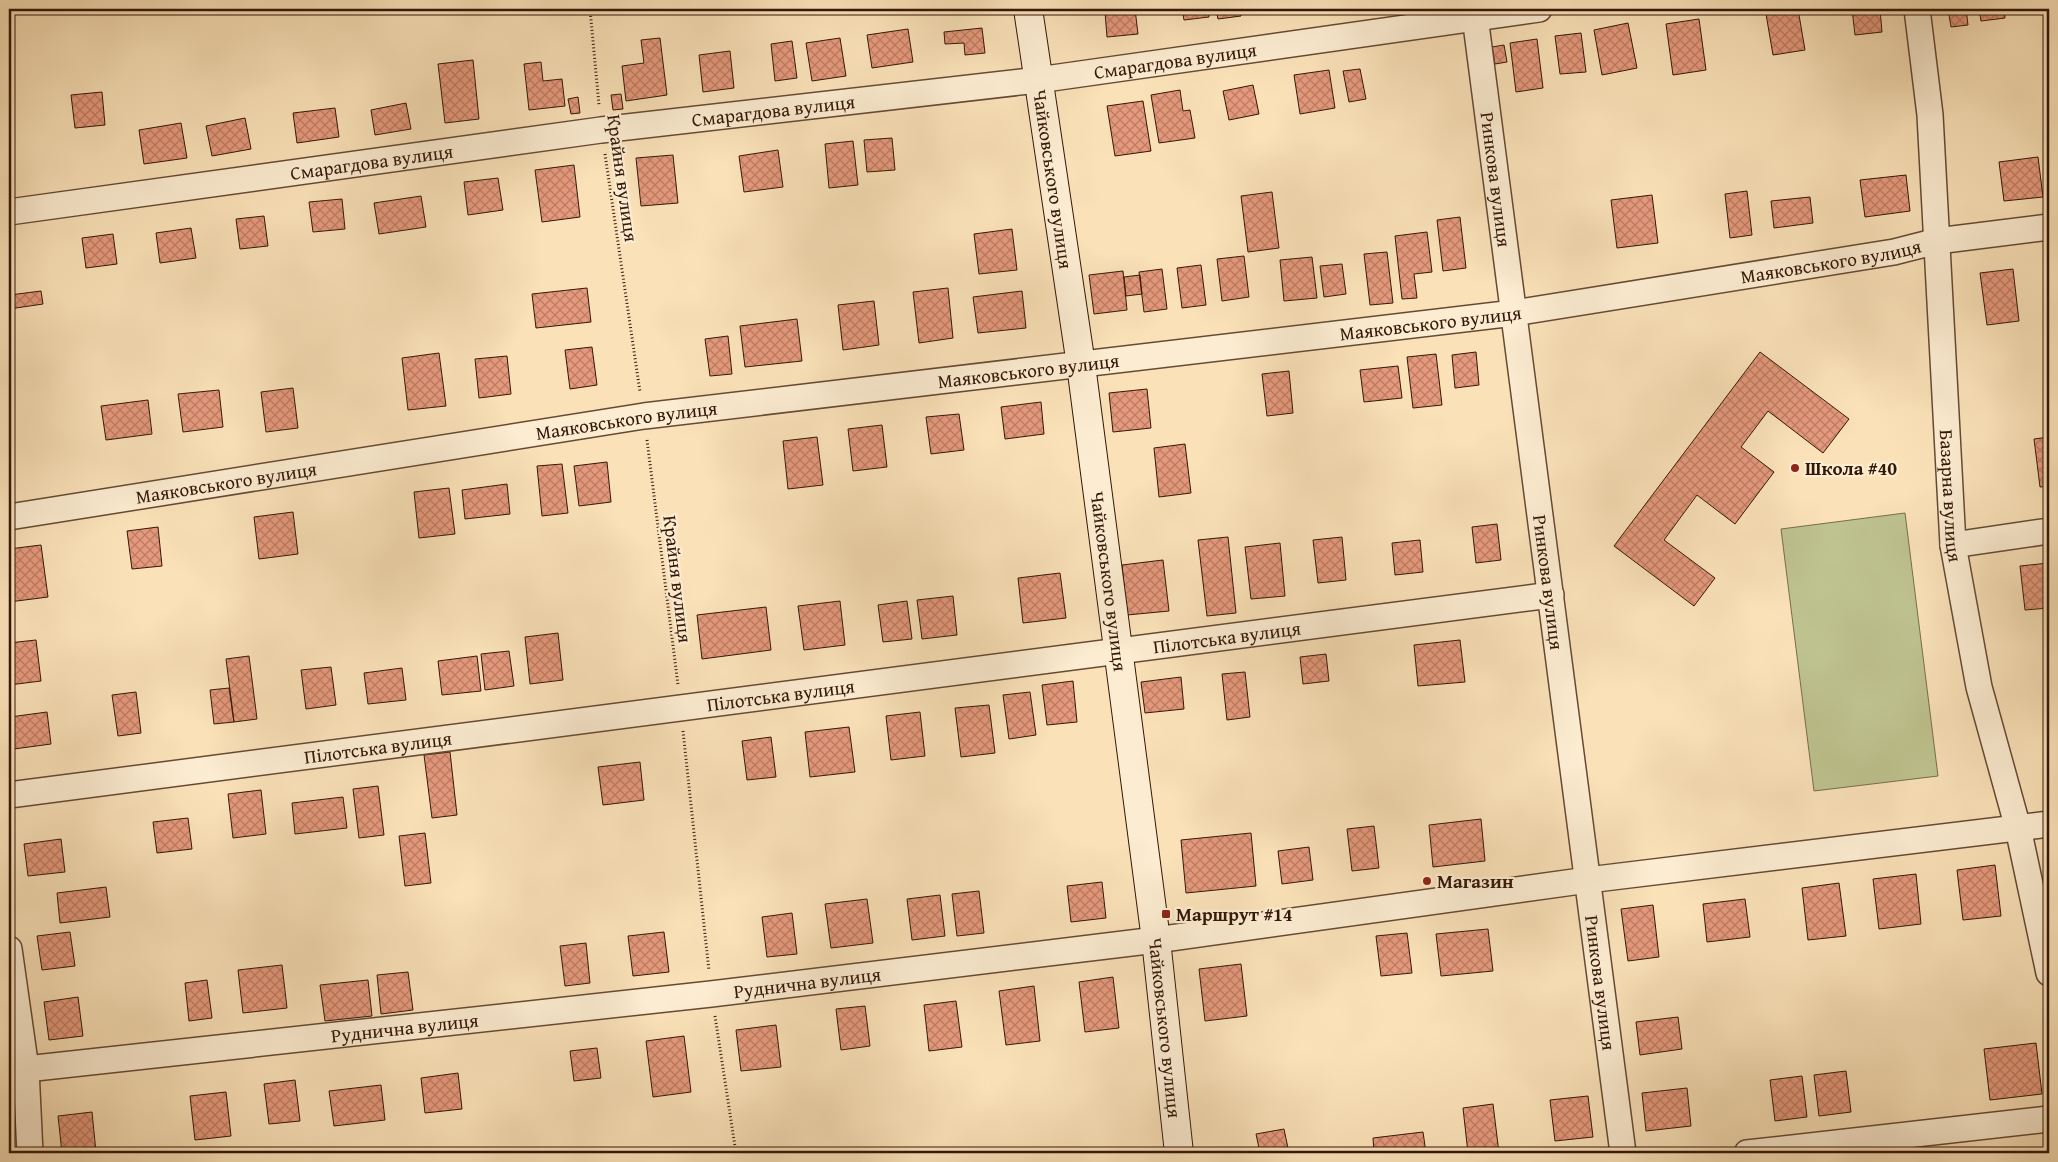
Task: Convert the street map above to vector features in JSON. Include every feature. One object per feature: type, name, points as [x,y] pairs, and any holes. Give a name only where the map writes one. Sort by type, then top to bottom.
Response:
[{"type":"street","name":"Чайковського вулиця","points":[[1028,9],[1081,365],[1156,940],[1179,1153]]},
{"type":"street","name":"Смарагдова вулиця","points":[[9,212],[601,130],[1038,80],[1475,14],[1539,9]]},
{"type":"street","name":"Базарна вулиця","points":[[1917,9],[1930,115],[1953,546],[1979,687],[2018,828],[2049,973]]},
{"type":"street","name":"Ринкова вулиця","points":[[1475,14],[1623,1153]]},
{"type":"street","name":"Маяковського вулиця","points":[[9,517],[644,416],[1514,313],[1894,252],[1937,241],[2049,227]]},
{"type":"street","points":[[1953,546],[2049,531]]},
{"type":"street","name":"Пілотська вулиця","points":[[9,795],[681,709],[1551,594]]},
{"type":"street","name":"Руднична вулиця","points":[[26,1069],[711,994],[1156,940],[1588,880],[2049,824]]},
{"type":"street","points":[[9,949],[26,1069],[30,1153]]},
{"type":"street","points":[[1747,1153],[2049,1119]]},
{"type":"path","name":"Крайня вулиця","points":[[590,9],[601,130],[644,416],[681,709],[711,994],[736,1153]]},
{"type":"green space","points":[[1905,513],[1938,776],[1814,791],[1781,529]]},
{"type":"building","points":[[1082,9],[1135,9],[1138,34],[1107,37],[1105,12],[1083,14]]},
{"type":"building","points":[[1182,9],[1208,9],[1209,17],[1184,20]]},
{"type":"building","points":[[1216,9],[1240,9],[1241,16],[1218,19]]},
{"type":"building","points":[[1798,9],[1805,50],[1773,55],[1766,14]]},
{"type":"building","points":[[1852,9],[1880,9],[1882,32],[1855,35]]},
{"type":"building","points":[[1948,9],[1966,9],[1968,25],[1951,27]]},
{"type":"building","points":[[1979,9],[2004,9],[2005,18],[1981,21]]},
{"type":"building","points":[[1699,19],[1706,70],[1673,75],[1666,24]]},
{"type":"building","points":[[1628,23],[1637,68],[1602,75],[1594,30]]},
{"type":"building","points":[[982,28],[985,53],[965,55],[964,43],[945,44],[944,32]]},
{"type":"building","points":[[908,29],[913,62],[872,68],[867,35]]},
{"type":"building","points":[[1581,33],[1586,72],[1560,74],[1555,36]]},
{"type":"building","points":[[660,38],[667,95],[626,101],[622,66],[644,63],[641,40]]},
{"type":"building","points":[[840,38],[846,76],[812,81],[806,43]]},
{"type":"building","points":[[1537,39],[1543,88],[1516,92],[1510,43]]},
{"type":"building","points":[[792,41],[797,78],[775,81],[771,44]]},
{"type":"building","points":[[1504,45],[1507,62],[1495,64],[1492,47]]},
{"type":"building","points":[[730,51],[734,88],[703,92],[699,55]]},
{"type":"building","points":[[473,60],[479,119],[445,123],[438,64]]},
{"type":"building","points":[[541,62],[543,81],[562,79],[565,106],[529,110],[524,64]]},
{"type":"building","points":[[1360,69],[1366,99],[1349,102],[1343,71]]},
{"type":"building","points":[[1329,70],[1335,108],[1300,114],[1294,75]]},
{"type":"building","points":[[1253,85],[1259,114],[1229,120],[1223,91]]},
{"type":"building","points":[[1180,90],[1183,111],[1190,110],[1195,138],[1159,143],[1151,95]]},
{"type":"building","points":[[102,92],[105,125],[75,128],[71,95]]},
{"type":"building","points":[[621,94],[623,109],[613,110],[611,95]]},
{"type":"building","points":[[578,97],[580,113],[571,114],[568,99]]},
{"type":"building","points":[[1143,101],[1151,151],[1115,156],[1107,106]]},
{"type":"building","points":[[406,103],[411,129],[375,135],[371,110]]},
{"type":"building","points":[[335,108],[339,137],[297,143],[293,113]]},
{"type":"building","points":[[245,118],[251,149],[212,156],[206,126]]},
{"type":"building","points":[[181,123],[187,158],[144,164],[139,130]]},
{"type":"building","points":[[892,138],[895,170],[867,172],[864,140]]},
{"type":"building","points":[[853,141],[858,185],[829,188],[825,144]]},
{"type":"building","points":[[778,150],[783,187],[744,192],[739,156]]},
{"type":"building","points":[[673,155],[678,203],[641,206],[636,158]]},
{"type":"building","points":[[2038,157],[2043,197],[2004,201],[1999,162]]},
{"type":"building","points":[[574,165],[580,217],[542,222],[535,170]]},
{"type":"building","points":[[1906,175],[1910,211],[1865,217],[1860,180]]},
{"type":"building","points":[[498,178],[503,210],[468,215],[464,182]]},
{"type":"building","points":[[1747,191],[1752,235],[1730,238],[1725,194]]},
{"type":"building","points":[[1272,192],[1279,248],[1248,252],[1241,196]]},
{"type":"building","points":[[1652,195],[1658,243],[1617,248],[1611,200]]},
{"type":"building","points":[[421,196],[426,227],[379,234],[374,203]]},
{"type":"building","points":[[1810,197],[1813,223],[1774,228],[1771,201]]},
{"type":"building","points":[[342,199],[345,229],[313,232],[309,202]]},
{"type":"building","points":[[264,216],[268,246],[240,249],[236,219]]},
{"type":"building","points":[[1460,217],[1466,268],[1443,271],[1437,220]]},
{"type":"building","points":[[191,228],[196,258],[160,263],[156,233]]},
{"type":"building","points":[[1012,229],[1017,270],[979,274],[974,234]]},
{"type":"building","points":[[1427,232],[1432,272],[1414,274],[1417,298],[1402,299],[1395,236]]},
{"type":"building","points":[[113,234],[117,264],[86,268],[82,238]]},
{"type":"building","points":[[1387,252],[1393,303],[1370,305],[1364,254]]},
{"type":"building","points":[[1244,256],[1249,297],[1222,301],[1217,259]]},
{"type":"building","points":[[1312,257],[1317,298],[1284,301],[1280,260]]},
{"type":"building","points":[[1342,264],[1346,294],[1324,297],[1320,266]]},
{"type":"building","points":[[1201,265],[1206,305],[1182,308],[1177,268]]},
{"type":"building","points":[[1162,269],[1167,309],[1144,312],[1139,272]]},
{"type":"building","points":[[2013,269],[2019,321],[1987,325],[1980,273]]},
{"type":"building","points":[[1123,271],[1127,310],[1094,314],[1089,275]]},
{"type":"building","points":[[1140,275],[1142,294],[1126,296],[1124,277]]},
{"type":"building","points":[[9,287],[10,295],[41,291],[43,304],[9,309]]},
{"type":"building","points":[[587,288],[591,322],[536,328],[532,294]]},
{"type":"building","points":[[948,288],[953,338],[919,343],[913,292]]},
{"type":"building","points":[[1022,291],[1026,328],[978,333],[973,297]]},
{"type":"building","points":[[874,301],[879,345],[843,350],[838,305]]},
{"type":"building","points":[[797,319],[802,361],[745,367],[740,326]]},
{"type":"building","points":[[728,336],[732,374],[710,376],[705,339]]},
{"type":"building","points":[[592,347],[597,385],[570,389],[565,350]]},
{"type":"building","points":[[1476,352],[1479,385],[1455,388],[1452,355]]},
{"type":"building","points":[[1760,352],[1849,419],[1823,453],[1768,411],[1741,447],[1774,472],[1735,524],[1697,495],[1664,540],[1715,578],[1694,606],[1614,546]]},
{"type":"building","points":[[439,353],[446,406],[408,410],[402,358]]},
{"type":"building","points":[[1436,354],[1442,405],[1413,408],[1407,357]]},
{"type":"building","points":[[507,356],[511,394],[479,398],[475,359]]},
{"type":"building","points":[[1398,366],[1402,398],[1364,402],[1360,370]]},
{"type":"building","points":[[1289,371],[1293,413],[1267,416],[1262,374]]},
{"type":"building","points":[[293,388],[298,428],[266,432],[261,392]]},
{"type":"building","points":[[1147,389],[1151,428],[1113,432],[1109,393]]},
{"type":"building","points":[[219,390],[223,427],[183,432],[178,394]]},
{"type":"building","points":[[148,400],[152,434],[106,440],[101,406]]},
{"type":"building","points":[[1041,402],[1044,434],[1005,439],[1001,407]]},
{"type":"building","points":[[959,414],[964,450],[931,454],[926,417]]},
{"type":"building","points":[[9,424],[11,424],[14,452],[9,452]]},
{"type":"building","points":[[882,425],[887,467],[853,471],[848,429]]},
{"type":"building","points":[[817,437],[823,485],[788,489],[783,441]]},
{"type":"building","points":[[2049,437],[2049,486],[2040,487],[2034,439]]},
{"type":"building","points":[[1185,444],[1191,493],[1159,497],[1154,448]]},
{"type":"building","points":[[607,462],[611,502],[579,506],[574,466]]},
{"type":"building","points":[[562,464],[568,513],[542,516],[537,466]]},
{"type":"building","points":[[507,484],[510,514],[465,519],[462,490]]},
{"type":"building","points":[[449,488],[455,534],[419,538],[414,492]]},
{"type":"building","points":[[293,512],[298,554],[259,559],[254,517]]},
{"type":"building","points":[[1497,524],[1501,560],[1476,563],[1472,527]]},
{"type":"building","points":[[158,527],[162,566],[132,569],[127,531]]},
{"type":"building","points":[[1228,537],[1236,613],[1207,616],[1198,540]]},
{"type":"building","points":[[1342,537],[1346,580],[1318,583],[1313,540]]},
{"type":"building","points":[[1420,540],[1423,572],[1395,575],[1392,543]]},
{"type":"building","points":[[1280,543],[1285,596],[1251,599],[1245,547]]},
{"type":"building","points":[[41,545],[48,597],[9,602],[9,549]]},
{"type":"building","points":[[1163,560],[1169,611],[1127,615],[1122,565]]},
{"type":"building","points":[[2049,563],[2049,608],[2025,610],[2020,566]]},
{"type":"building","points":[[1060,573],[1066,618],[1023,623],[1018,578]]},
{"type":"building","points":[[953,596],[957,635],[922,639],[917,600]]},
{"type":"building","points":[[840,601],[845,645],[804,650],[798,606]]},
{"type":"building","points":[[907,601],[912,639],[883,642],[878,605]]},
{"type":"building","points":[[766,607],[771,650],[702,659],[697,615]]},
{"type":"building","points":[[558,633],[563,680],[530,684],[525,637]]},
{"type":"building","points":[[36,640],[41,681],[9,685],[9,643]]},
{"type":"building","points":[[1460,640],[1465,682],[1418,686],[1414,645]]},
{"type":"building","points":[[509,651],[514,686],[485,690],[481,654]]},
{"type":"building","points":[[1326,654],[1329,681],[1303,684],[1300,657]]},
{"type":"building","points":[[249,656],[257,719],[234,722],[226,659]]},
{"type":"building","points":[[477,656],[481,691],[442,695],[438,661]]},
{"type":"building","points":[[331,667],[336,705],[306,709],[301,670]]},
{"type":"building","points":[[402,668],[406,700],[368,704],[364,673]]},
{"type":"building","points":[[1245,672],[1250,717],[1227,720],[1222,674]]},
{"type":"building","points":[[1181,677],[1184,709],[1145,713],[1141,682]]},
{"type":"building","points":[[1073,681],[1077,722],[1047,725],[1042,685]]},
{"type":"building","points":[[229,688],[234,722],[214,724],[210,690]]},
{"type":"building","points":[[136,692],[141,733],[118,736],[112,695]]},
{"type":"building","points":[[1030,692],[1036,735],[1009,739],[1003,695]]},
{"type":"building","points":[[989,705],[995,753],[961,757],[955,708]]},
{"type":"building","points":[[47,712],[51,744],[14,749],[10,717]]},
{"type":"building","points":[[920,712],[925,756],[891,760],[886,716]]},
{"type":"building","points":[[849,727],[855,772],[810,777],[805,732]]},
{"type":"building","points":[[771,737],[776,777],[747,780],[742,741]]},
{"type":"building","points":[[450,752],[457,815],[432,818],[424,755]]},
{"type":"building","points":[[640,762],[644,800],[603,805],[598,767]]},
{"type":"building","points":[[378,786],[384,835],[359,838],[353,789]]},
{"type":"building","points":[[261,790],[266,834],[233,838],[228,794]]},
{"type":"building","points":[[343,797],[347,828],[295,834],[292,803]]},
{"type":"building","points":[[188,818],[192,849],[157,853],[153,822]]},
{"type":"building","points":[[1481,819],[1485,861],[1433,867],[1429,825]]},
{"type":"building","points":[[1374,826],[1379,868],[1352,871],[1347,829]]},
{"type":"building","points":[[425,833],[431,883],[405,886],[399,836]]},
{"type":"building","points":[[1251,833],[1256,886],[1186,893],[1181,840]]},
{"type":"building","points":[[61,839],[65,872],[28,876],[24,844]]},
{"type":"building","points":[[1309,847],[1313,880],[1282,884],[1278,851]]},
{"type":"building","points":[[1995,865],[2001,916],[1963,920],[1957,870]]},
{"type":"building","points":[[1916,874],[1921,924],[1879,929],[1873,879]]},
{"type":"building","points":[[1102,882],[1106,918],[1071,922],[1067,886]]},
{"type":"building","points":[[1839,883],[1846,936],[1808,940],[1802,888]]},
{"type":"building","points":[[106,887],[110,917],[60,923],[57,893]]},
{"type":"building","points":[[979,891],[984,933],[957,936],[952,894]]},
{"type":"building","points":[[940,895],[945,936],[912,940],[907,899]]},
{"type":"building","points":[[867,899],[873,943],[831,948],[825,904]]},
{"type":"building","points":[[1745,899],[1750,937],[1707,942],[1703,904]]},
{"type":"building","points":[[1653,905],[1659,957],[1628,961],[1621,909]]},
{"type":"building","points":[[792,913],[797,954],[767,957],[762,917]]},
{"type":"building","points":[[1488,929],[1493,971],[1441,976],[1436,934]]},
{"type":"building","points":[[70,932],[75,966],[42,970],[37,936]]},
{"type":"building","points":[[664,932],[669,972],[633,976],[628,936]]},
{"type":"building","points":[[1407,933],[1412,973],[1381,976],[1376,936]]},
{"type":"building","points":[[586,943],[590,983],[565,986],[560,946]]},
{"type":"building","points":[[1241,964],[1247,1016],[1205,1021],[1199,969]]},
{"type":"building","points":[[282,965],[287,1008],[243,1013],[238,970]]},
{"type":"building","points":[[408,972],[413,1010],[381,1014],[377,975]]},
{"type":"building","points":[[1113,977],[1119,1028],[1085,1032],[1079,982]]},
{"type":"building","points":[[207,980],[212,1018],[189,1021],[185,983]]},
{"type":"building","points":[[368,980],[372,1016],[325,1021],[320,985]]},
{"type":"building","points":[[1034,986],[1040,1041],[1006,1045],[999,991]]},
{"type":"building","points":[[78,997],[83,1036],[49,1040],[44,1002]]},
{"type":"building","points":[[956,1001],[962,1047],[929,1051],[924,1005]]},
{"type":"building","points":[[865,1006],[870,1046],[841,1050],[836,1009]]},
{"type":"building","points":[[1678,1017],[1682,1049],[1640,1055],[1636,1022]]},
{"type":"building","points":[[776,1025],[781,1067],[741,1071],[736,1030]]},
{"type":"building","points":[[684,1036],[691,1092],[653,1097],[646,1041]]},
{"type":"building","points":[[2036,1043],[2042,1094],[1990,1100],[1984,1049]]},
{"type":"building","points":[[597,1048],[601,1078],[574,1081],[570,1051]]},
{"type":"building","points":[[1846,1071],[1851,1112],[1819,1116],[1814,1075]]},
{"type":"building","points":[[458,1073],[462,1109],[425,1113],[421,1078]]},
{"type":"building","points":[[1802,1076],[1807,1117],[1775,1121],[1770,1080]]},
{"type":"building","points":[[295,1080],[300,1121],[269,1124],[264,1084]]},
{"type":"building","points":[[381,1085],[385,1120],[334,1126],[329,1091]]},
{"type":"building","points":[[1687,1088],[1691,1126],[1646,1131],[1642,1093]]},
{"type":"building","points":[[226,1092],[231,1136],[195,1140],[190,1096]]},
{"type":"building","points":[[1588,1096],[1593,1137],[1555,1141],[1550,1100]]},
{"type":"building","points":[[1493,1104],[1499,1153],[1468,1153],[1463,1108]]},
{"type":"building","points":[[92,1112],[96,1152],[62,1153],[58,1116]]},
{"type":"building","points":[[1284,1129],[1289,1153],[1260,1153],[1256,1134]]},
{"type":"building","points":[[1423,1132],[1426,1153],[1374,1153],[1373,1138]]},
{"type":"building","points":[[690,1148],[691,1153],[651,1153]]},
{"type":"place","name":"Школа #40","points":[[1795,468]]},
{"type":"place","name":"Магазин","points":[[1427,881]]},
{"type":"place","name":"Маршрут #14","points":[[1166,914]]}]
